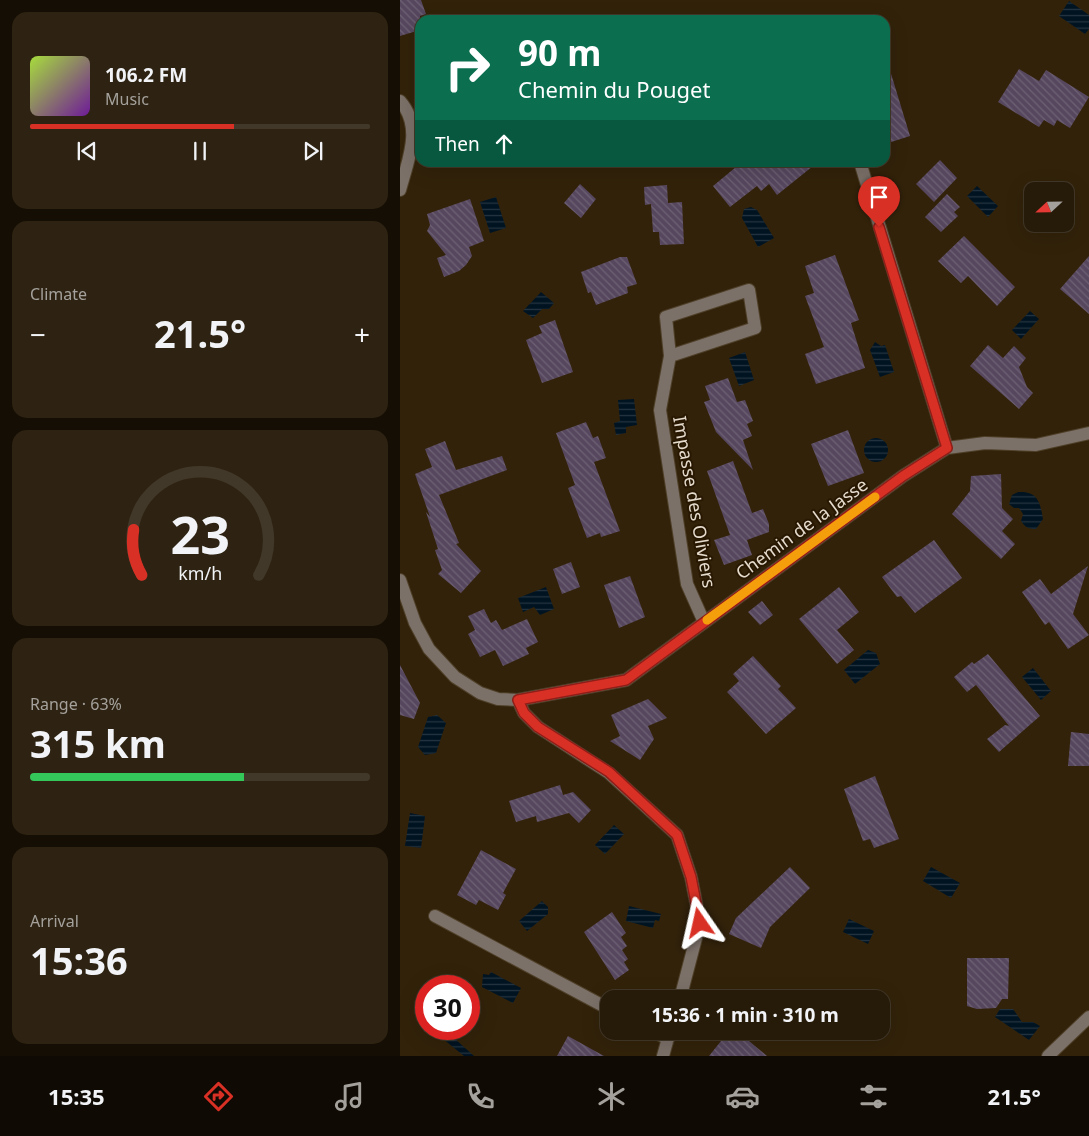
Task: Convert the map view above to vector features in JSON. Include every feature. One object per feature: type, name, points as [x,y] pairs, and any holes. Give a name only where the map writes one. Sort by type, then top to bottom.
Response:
[{"type":"street","points":[[400,101],[407,109],[413,132],[411,149],[400,190]]},
{"type":"street","points":[[862,167],[947,448]]},
{"type":"street","name":"Impasse des Oliviers","points":[[670,356],[754,328],[749,290],[666,317],[670,356],[660,410],[687,584],[704,622]]},
{"type":"street","name":"Chemin de la Jasse","points":[[400,580],[415,624],[429,650],[455,677],[480,693],[498,699],[518,700],[626,680],[903,476],[947,448],[985,443],[1036,445],[1089,433]]},
{"type":"street","points":[[518,700],[524,713],[538,727],[609,772],[677,835],[691,877],[700,923],[682,990]]},
{"type":"street","points":[[435,916],[600,1004]]},
{"type":"street","points":[[1048,1056],[1089,1017]]},
{"type":"street","points":[[663,1056],[668,1040]]},
{"type":"water","points":[[1069,1],[1089,15],[1089,29],[1085,34],[1059,16]]},
{"type":"water","points":[[977,186],[998,206],[988,217],[967,196]]},
{"type":"water","points":[[496,197],[506,228],[490,233],[480,202]]},
{"type":"water","points":[[751,207],[757,210],[774,238],[758,247],[742,218],[744,209]]},
{"type":"water","points":[[541,292],[554,303],[549,309],[542,309],[533,318],[523,311]]},
{"type":"water","points":[[1030,311],[1039,319],[1021,339],[1012,330]]},
{"type":"water","points":[[875,342],[881,346],[885,345],[894,372],[880,377],[870,350]]},
{"type":"water","points":[[745,352],[754,380],[739,386],[729,358]]},
{"type":"water","points":[[634,399],[637,425],[626,427],[626,433],[616,435],[614,423],[620,421],[618,400]]},
{"type":"water","points":[[871,438],[881,438],[888,445],[888,455],[881,462],[871,462],[864,455],[864,445]]},
{"type":"water","points":[[1018,492],[1030,493],[1037,499],[1041,507],[1043,519],[1036,529],[1025,526],[1021,521],[1023,514],[1019,508],[1014,508],[1009,504],[1012,495]]},
{"type":"water","points":[[546,587],[554,609],[540,615],[534,607],[523,612],[518,598]]},
{"type":"water","points":[[868,650],[876,653],[880,664],[855,684],[844,670]]},
{"type":"water","points":[[1033,668],[1051,691],[1041,700],[1022,677]]},
{"type":"water","points":[[437,715],[446,723],[436,753],[425,755],[418,747],[428,717]]},
{"type":"water","points":[[410,813],[425,816],[421,848],[405,846]]},
{"type":"water","points":[[614,825],[624,834],[605,854],[595,845]]},
{"type":"water","points":[[931,867],[960,883],[951,898],[923,881]]},
{"type":"water","points":[[542,901],[548,907],[548,914],[527,931],[519,921]]},
{"type":"water","points":[[629,906],[661,914],[659,921],[655,920],[653,928],[626,921]]},
{"type":"water","points":[[849,919],[874,931],[868,944],[843,932]]},
{"type":"water","points":[[491,972],[521,988],[513,1003],[482,987],[483,974],[489,975]]},
{"type":"water","points":[[1000,1009],[1013,1009],[1022,1022],[1033,1022],[1040,1026],[1029,1040],[995,1017]]},
{"type":"water","points":[[444,1040],[456,1040],[474,1056],[464,1056]]},
{"type":"building","points":[[400,0],[421,0],[426,14],[415,15],[415,32],[400,36]]},
{"type":"building","points":[[1019,69],[1039,81],[1046,70],[1089,97],[1070,128],[1057,120],[1054,126],[1044,120],[1039,127],[998,102]]},
{"type":"building","points":[[890,70],[910,136],[890,142]]},
{"type":"building","points":[[940,160],[957,178],[934,202],[916,184]]},
{"type":"building","points":[[736,167],[812,167],[777,195],[769,184],[761,191],[757,186],[730,207],[713,186]]},
{"type":"building","points":[[580,184],[596,199],[581,218],[564,203]]},
{"type":"building","points":[[667,185],[668,203],[682,202],[684,244],[660,245],[659,232],[653,232],[651,204],[645,205],[644,187]]},
{"type":"building","points":[[947,194],[960,207],[954,212],[958,216],[941,232],[925,217]]},
{"type":"building","points":[[470,199],[484,241],[469,247],[472,256],[466,265],[459,271],[444,277],[437,258],[446,255],[427,231],[430,225],[427,214]]},
{"type":"building","points":[[964,236],[1015,287],[997,306],[968,276],[961,283],[938,261]]},
{"type":"building","points":[[835,255],[859,320],[851,323],[865,368],[816,384],[805,354],[824,347],[805,296],[814,293],[805,266]]},
{"type":"building","points":[[1089,256],[1089,314],[1060,289]]},
{"type":"building","points":[[620,257],[627,257],[637,284],[627,287],[628,293],[596,305],[591,292],[588,293],[581,272]]},
{"type":"building","points":[[555,320],[573,372],[542,383],[526,340],[542,333],[539,326]]},
{"type":"building","points":[[988,345],[1003,358],[1014,346],[1026,358],[1019,367],[1027,387],[1033,393],[1019,409],[970,366]]},
{"type":"building","points":[[728,378],[737,402],[745,400],[753,421],[747,424],[752,436],[743,440],[753,470],[716,432],[704,402],[710,400],[705,386]]},
{"type":"building","points":[[586,422],[593,438],[598,436],[606,458],[594,462],[620,531],[601,537],[600,533],[587,538],[568,488],[575,485],[556,433]]},
{"type":"building","points":[[848,430],[864,473],[828,486],[811,444]]},
{"type":"building","points":[[445,441],[456,470],[502,456],[507,470],[439,495],[459,543],[456,544],[481,571],[461,593],[438,574],[442,570],[435,550],[438,549],[426,512],[430,517],[415,474],[432,467],[425,449]]},
{"type":"building","points":[[733,461],[752,513],[763,509],[769,524],[769,532],[747,540],[752,555],[724,565],[714,540],[730,535],[707,471]]},
{"type":"building","points":[[1001,474],[1002,508],[1013,519],[1002,531],[1015,544],[1001,559],[952,514],[970,491],[971,476]]},
{"type":"building","points":[[934,540],[962,578],[915,613],[901,596],[897,597],[882,577]]},
{"type":"building","points":[[571,562],[580,587],[562,594],[553,569]]},
{"type":"building","points":[[1088,566],[1073,614],[1089,635],[1068,649],[1049,622],[1045,625],[1022,592],[1040,579],[1051,594]]},
{"type":"building","points":[[630,576],[645,617],[619,628],[604,585]]},
{"type":"building","points":[[839,587],[859,612],[837,630],[854,650],[837,664],[799,619]]},
{"type":"building","points":[[762,601],[773,615],[760,625],[748,612]]},
{"type":"building","points":[[484,609],[491,623],[496,620],[502,630],[527,619],[538,642],[526,648],[529,654],[503,666],[495,650],[480,657],[468,634],[475,630],[468,616]]},
{"type":"building","points":[[988,654],[1040,716],[999,752],[987,739],[1005,725],[1009,726],[976,685],[967,692],[954,677],[972,662],[974,664]]},
{"type":"building","points":[[753,656],[781,686],[778,689],[796,708],[766,734],[727,692],[739,681],[733,674]]},
{"type":"building","points":[[400,665],[420,703],[414,719],[400,715]]},
{"type":"building","points":[[648,699],[667,718],[648,726],[654,739],[640,760],[610,741],[620,736],[611,715]]},
{"type":"building","points":[[1071,732],[1089,734],[1089,766],[1068,766]]},
{"type":"building","points":[[875,776],[899,839],[874,848],[870,839],[863,841],[844,789]]},
{"type":"building","points":[[560,785],[563,795],[573,792],[591,810],[579,823],[569,813],[537,822],[536,816],[516,822],[509,801]]},
{"type":"building","points":[[481,850],[516,869],[503,893],[506,895],[498,910],[479,900],[476,905],[457,895]]},
{"type":"building","points":[[790,867],[810,888],[770,927],[761,948],[729,934],[736,918]]},
{"type":"building","points":[[612,912],[626,933],[621,937],[627,946],[622,950],[628,959],[624,962],[629,970],[615,980],[584,932]]},
{"type":"building","points":[[967,958],[1009,958],[1008,999],[1002,999],[996,1008],[977,1009],[967,1006]]},
{"type":"building","points":[[568,1036],[604,1056],[557,1056]]},
{"type":"building","points":[[722,1040],[748,1040],[767,1056],[709,1056]]},
{"type":"slow traffic","points":[[707,620],[875,497]]},
{"type":"route","points":[[700,923],[691,877],[677,835],[609,772],[538,727],[524,713],[518,700],[626,680],[903,476],[947,448],[879,227]]}]
